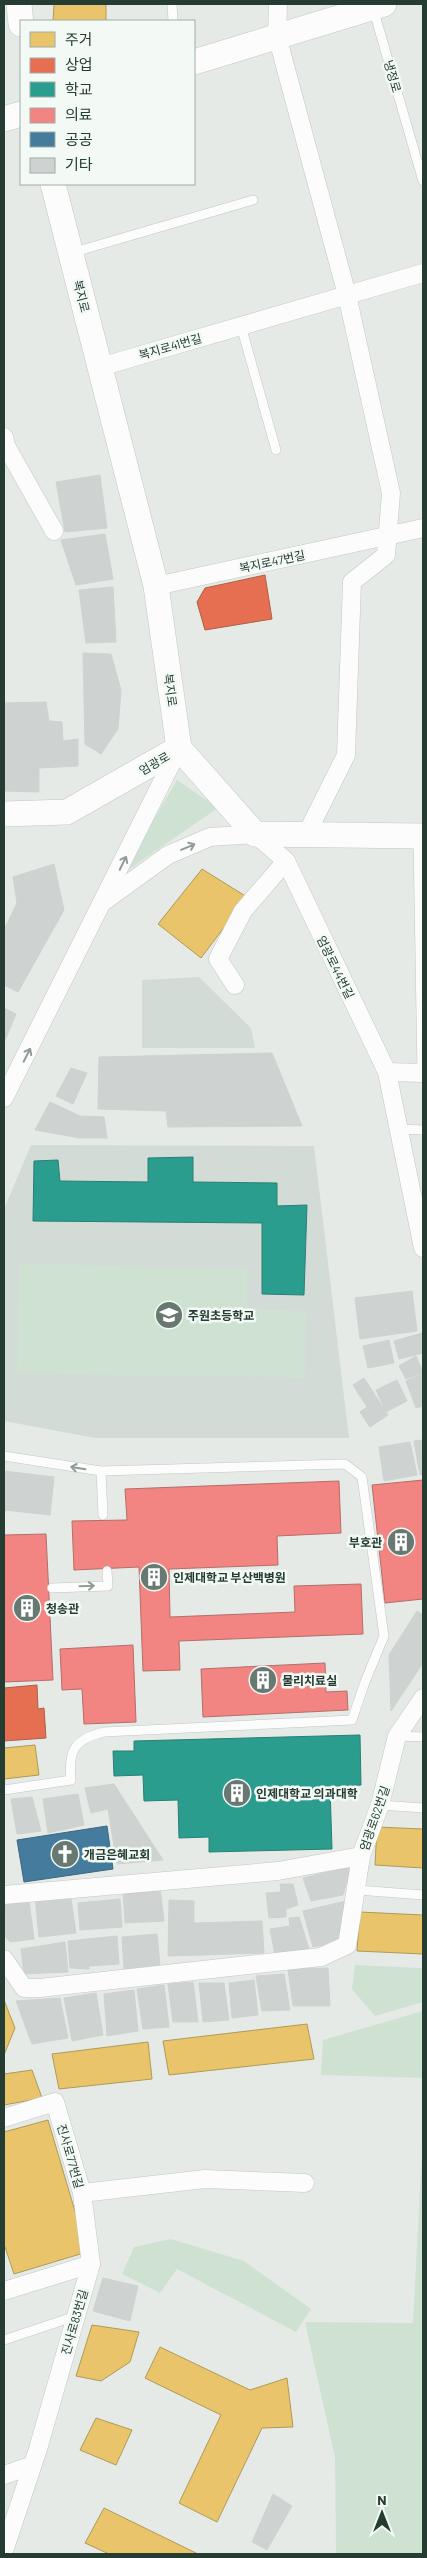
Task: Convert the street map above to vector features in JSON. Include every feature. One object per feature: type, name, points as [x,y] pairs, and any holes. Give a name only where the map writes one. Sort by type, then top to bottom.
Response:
[{"type":"main road","name":"냉정로","points":[[195,62],[379,6]]},
{"type":"main road","points":[[4,119],[20,114]]},
{"type":"main road","name":"복지로","points":[[53,185],[156,586],[179,748]]},
{"type":"main road","name":"엄광로","points":[[4,814],[67,812],[179,748],[255,834]]},
{"type":"main road","points":[[255,834],[421,836]]},
{"type":"street","points":[[278,4],[278,36],[347,295],[390,493],[386,555],[352,582],[346,755],[306,835]]},
{"type":"street","name":"복지로41번길","points":[[100,367],[423,273]]},
{"type":"street","points":[[4,437],[6,446],[54,531]]},
{"type":"street","name":"복지로47번길","points":[[156,586],[423,528]]},
{"type":"street","points":[[4,1098],[179,748]]},
{"type":"street","points":[[103,902],[168,855],[210,837],[255,834]]},
{"type":"street","name":"엄광로44번길","points":[[255,834],[286,861],[387,1072],[423,1248]]},
{"type":"street","points":[[235,985],[218,959],[243,911],[286,861]]},
{"type":"street","points":[[387,1072],[423,1073]]},
{"type":"street","name":"엄광로62번길","points":[[4,1959],[24,1988],[40,1988],[321,1957],[347,1945],[361,1856],[380,1805],[397,1736],[423,1698]]},
{"type":"street","points":[[4,1895],[278,1871],[361,1856]]},
{"type":"street","name":"진사로77번길","points":[[4,2118],[55,2102],[82,2193],[91,2264]]},
{"type":"street","points":[[82,2193],[206,2179],[305,2183]]},
{"type":"street","name":"진사로83번길","points":[[4,2291],[91,2264]]},
{"type":"street","name":"진사로83번길","points":[[4,2551],[30,2466],[38,2448],[91,2264]]},
{"type":"street","points":[[4,2475],[30,2466]]},
{"type":"lane","points":[[172,4],[173,20]]},
{"type":"lane","name":"냉정로","points":[[379,6],[412,144],[423,181]]},
{"type":"lane","points":[[71,253],[254,200]]},
{"type":"lane","points":[[241,326],[276,450]]},
{"type":"lane","points":[[421,836],[423,1073]]},
{"type":"lane","points":[[398,1129],[423,1130]]},
{"type":"lane","points":[[4,1456],[100,1472],[345,1464],[362,1477],[384,1636],[352,1720],[104,1732],[88,1736],[75,1747],[69,1761],[70,1780],[4,1790]]},
{"type":"lane","points":[[100,1472],[103,1514]]},
{"type":"lane","points":[[52,1588],[108,1586],[107,1572]]},
{"type":"lane","points":[[397,1736],[423,1737]]},
{"type":"lane","points":[[380,1805],[423,1808]]},
{"type":"lane","points":[[357,1890],[423,1895]]},
{"type":"lane","points":[[4,2340],[76,2316]]},
{"type":"shaded area","points":[[199,977],[251,1028],[255,1048],[142,1048],[142,980]]},
{"type":"shaded area","name":"주원초등학교","points":[[31,1145],[314,1146],[349,1438],[95,1438],[4,1421],[4,1209]]},
{"type":"green space","points":[[177,780],[218,808],[122,874]]},
{"type":"green space","points":[[19,1264],[247,1269],[247,1309],[306,1311],[305,1378],[17,1373]]},
{"type":"green space","points":[[355,1965],[423,1968],[423,2002],[375,2016],[352,1989]]},
{"type":"green space","points":[[423,2011],[423,2078],[321,2075],[323,2040]]},
{"type":"green space","points":[[423,2132],[423,2554],[336,2554],[335,2457],[305,2322],[413,2323]]},
{"type":"green space","points":[[171,2239],[244,2261],[311,2309],[296,2332],[177,2269],[160,2293],[122,2274],[134,2247]]},
{"type":"building: 주거","points":[[54,4],[106,4],[106,20],[53,20]]},
{"type":"building: 주거","points":[[202,869],[247,897],[201,958],[158,924]]},
{"type":"building: 주거","points":[[35,1745],[39,1775],[4,1779],[4,1748]]},
{"type":"building: 주거","points":[[377,1827],[423,1829],[423,1868],[375,1865]]},
{"type":"building: 주거","points":[[360,1912],[423,1915],[423,1954],[357,1951]]},
{"type":"building: 주거","points":[[4,2000],[15,2028],[4,2055]]},
{"type":"building: 주거","points":[[307,2024],[314,2059],[169,2075],[163,2041]]},
{"type":"building: 주거","points":[[148,2042],[152,2079],[59,2089],[52,2054]]},
{"type":"building: 주거","points":[[32,2070],[42,2098],[4,2105],[4,2074]]},
{"type":"building: 주거","points":[[48,2120],[87,2252],[14,2274],[4,2244],[4,2132]]},
{"type":"building: 주거","points":[[92,2325],[139,2332],[130,2362],[101,2381],[76,2376]]},
{"type":"building: 주거","points":[[160,2347],[250,2390],[287,2378],[293,2427],[262,2428],[217,2522],[179,2503],[221,2415],[145,2378]]},
{"type":"building: 주거","points":[[96,2418],[132,2430],[116,2465],[80,2450]]},
{"type":"building: 주거","points":[[104,2508],[198,2554],[109,2554],[85,2543]]},
{"type":"building: 상업","points":[[265,575],[272,619],[205,630],[197,602],[205,588]]},
{"type":"building: 상업","points":[[37,1685],[38,1709],[44,1708],[46,1738],[4,1741],[4,1688]]},
{"type":"building: 학교","points":[[193,1157],[193,1182],[277,1183],[277,1206],[307,1205],[304,1295],[262,1294],[262,1223],[33,1221],[34,1161],[58,1160],[60,1181],[148,1182],[148,1158]]},
{"type":"building: 학교","name":"인제대학교 의과대학","points":[[360,1735],[361,1785],[330,1787],[332,1849],[209,1852],[209,1837],[179,1838],[178,1800],[144,1801],[143,1775],[114,1776],[113,1751],[134,1751],[134,1741]]},
{"type":"building: 의료","name":"부호관","points":[[423,1480],[423,1599],[385,1603],[372,1485]]},
{"type":"building: 의료","name":"인제대학교 부산백병원","points":[[339,1481],[341,1533],[277,1536],[278,1565],[169,1569],[170,1617],[295,1612],[294,1586],[361,1584],[363,1634],[179,1641],[180,1670],[143,1671],[139,1567],[74,1570],[72,1521],[127,1520],[125,1489]]},
{"type":"building: 의료","name":"청송관","points":[[46,1534],[53,1680],[4,1682],[4,1535]]},
{"type":"building: 의료","points":[[133,1645],[136,1722],[84,1724],[82,1689],[62,1690],[60,1649]]},
{"type":"building: 의료","name":"물리치료실","points":[[325,1663],[326,1692],[347,1691],[348,1710],[203,1717],[201,1669]]},
{"type":"building: 공공","name":"개금은혜교회","points":[[107,1826],[113,1869],[24,1882],[17,1840]]},
{"type":"building: 기타","points":[[100,475],[107,528],[65,532],[56,482]]},
{"type":"building: 기타","points":[[105,534],[113,579],[76,585],[61,540]]},
{"type":"building: 기타","points":[[113,587],[116,642],[86,643],[79,590]]},
{"type":"building: 기타","points":[[83,653],[111,654],[121,690],[118,729],[101,754],[85,744]]},
{"type":"building: 기타","points":[[46,702],[49,721],[62,722],[63,741],[78,739],[78,766],[39,768],[39,792],[4,791],[4,703]]},
{"type":"building: 기타","points":[[54,864],[64,910],[18,992],[4,985],[4,930],[17,903],[13,877]]},
{"type":"building: 기타","points":[[4,1008],[16,1014],[4,1043]]},
{"type":"building: 기타","points":[[272,1053],[302,1126],[168,1127],[166,1111],[98,1109],[99,1057]]},
{"type":"building: 기타","points":[[71,1068],[87,1073],[73,1104],[56,1096]]},
{"type":"building: 기타","points":[[50,1102],[80,1116],[104,1117],[107,1138],[80,1138],[35,1130]]},
{"type":"building: 기타","points":[[412,1291],[417,1331],[360,1339],[355,1298]]},
{"type":"building: 기타","points":[[422,1333],[423,1353],[399,1359],[394,1341]]},
{"type":"building: 기타","points":[[389,1340],[394,1363],[368,1368],[363,1346]]},
{"type":"building: 기타","points":[[416,1356],[423,1373],[406,1379],[399,1366]]},
{"type":"building: 기타","points":[[423,1374],[423,1406],[416,1408],[406,1381]]},
{"type":"building: 기타","points":[[364,1378],[388,1415],[370,1427],[360,1412],[367,1407],[353,1385]]},
{"type":"building: 기타","points":[[397,1380],[407,1401],[386,1412],[376,1390]]},
{"type":"building: 기타","points":[[423,1440],[423,1475],[420,1475],[414,1441]]},
{"type":"building: 기타","points":[[410,1442],[417,1475],[384,1481],[379,1447]]},
{"type":"building: 기타","points":[[4,1471],[54,1477],[50,1515],[4,1510]]},
{"type":"building: 기타","points":[[417,1611],[423,1615],[423,1663],[391,1711],[389,1655]]},
{"type":"building: 기타","points":[[114,1784],[163,1860],[117,1864],[108,1809],[91,1813],[85,1788]]},
{"type":"building: 기타","points":[[78,1794],[84,1825],[48,1833],[43,1799]]},
{"type":"building: 기타","points":[[32,1797],[41,1831],[17,1834],[11,1799]]},
{"type":"building: 기타","points":[[351,1866],[343,1895],[311,1901],[303,1878]]},
{"type":"building: 기타","points":[[280,1884],[293,1884],[298,1905],[286,1909],[286,1917],[269,1918],[266,1893],[281,1892]]},
{"type":"building: 기타","points":[[160,1888],[164,1921],[125,1923],[123,1889]]},
{"type":"building: 기타","points":[[70,1892],[76,1933],[39,1937],[35,1896]]},
{"type":"building: 기타","points":[[120,1899],[122,1927],[80,1930],[78,1903]]},
{"type":"building: 기타","points":[[169,1900],[194,1901],[194,1923],[262,1921],[264,1953],[168,1956]]},
{"type":"building: 기타","points":[[29,1901],[34,1939],[10,1942],[4,1935],[4,1904]]},
{"type":"building: 기타","points":[[346,1901],[340,1942],[313,1947],[303,1911]]},
{"type":"building: 기타","points":[[299,1917],[310,1952],[275,1955],[270,1929],[290,1926],[289,1918]]},
{"type":"building: 기타","points":[[157,1934],[160,1966],[124,1969],[122,1937]]},
{"type":"building: 기타","points":[[117,1936],[119,1964],[89,1966],[89,1969],[70,1968],[68,1941]]},
{"type":"building: 기타","points":[[65,1942],[68,1972],[24,1974],[21,1949]]},
{"type":"building: 기타","points":[[328,1968],[330,2006],[293,2006],[288,1969]]},
{"type":"building: 기타","points":[[284,1974],[290,2010],[262,2011],[256,1976]]},
{"type":"building: 기타","points":[[254,1980],[258,2015],[232,2018],[229,1983]]},
{"type":"building: 기타","points":[[193,1982],[198,2022],[173,2022],[168,1984]]},
{"type":"building: 기타","points":[[199,1983],[224,1983],[229,2020],[203,2022]]},
{"type":"building: 기타","points":[[164,1985],[169,2027],[143,2029],[137,1989]]},
{"type":"building: 기타","points":[[134,1990],[138,2031],[107,2036],[104,1994]]},
{"type":"building: 기타","points":[[96,1993],[103,2035],[72,2041],[64,1998]]},
{"type":"building: 기타","points":[[60,1998],[68,2038],[32,2044],[16,2001]]},
{"type":"building: 기타","points":[[103,2278],[138,2286],[130,2321],[93,2311]]},
{"type":"building: 기타","points":[[273,2494],[292,2506],[267,2550],[252,2542]]},
{"type":"place","name":"주원초등학교","points":[[169,1315]]},
{"type":"place","name":"부호관","points":[[401,1542]]},
{"type":"place","name":"인제대학교 부산백병원","points":[[154,1577]]},
{"type":"place","name":"청송관","points":[[27,1608]]},
{"type":"place","name":"물리치료실","points":[[263,1680]]},
{"type":"place","name":"인제대학교 의과대학","points":[[237,1793]]},
{"type":"place","name":"개금은혜교회","points":[[65,1854]]}]
